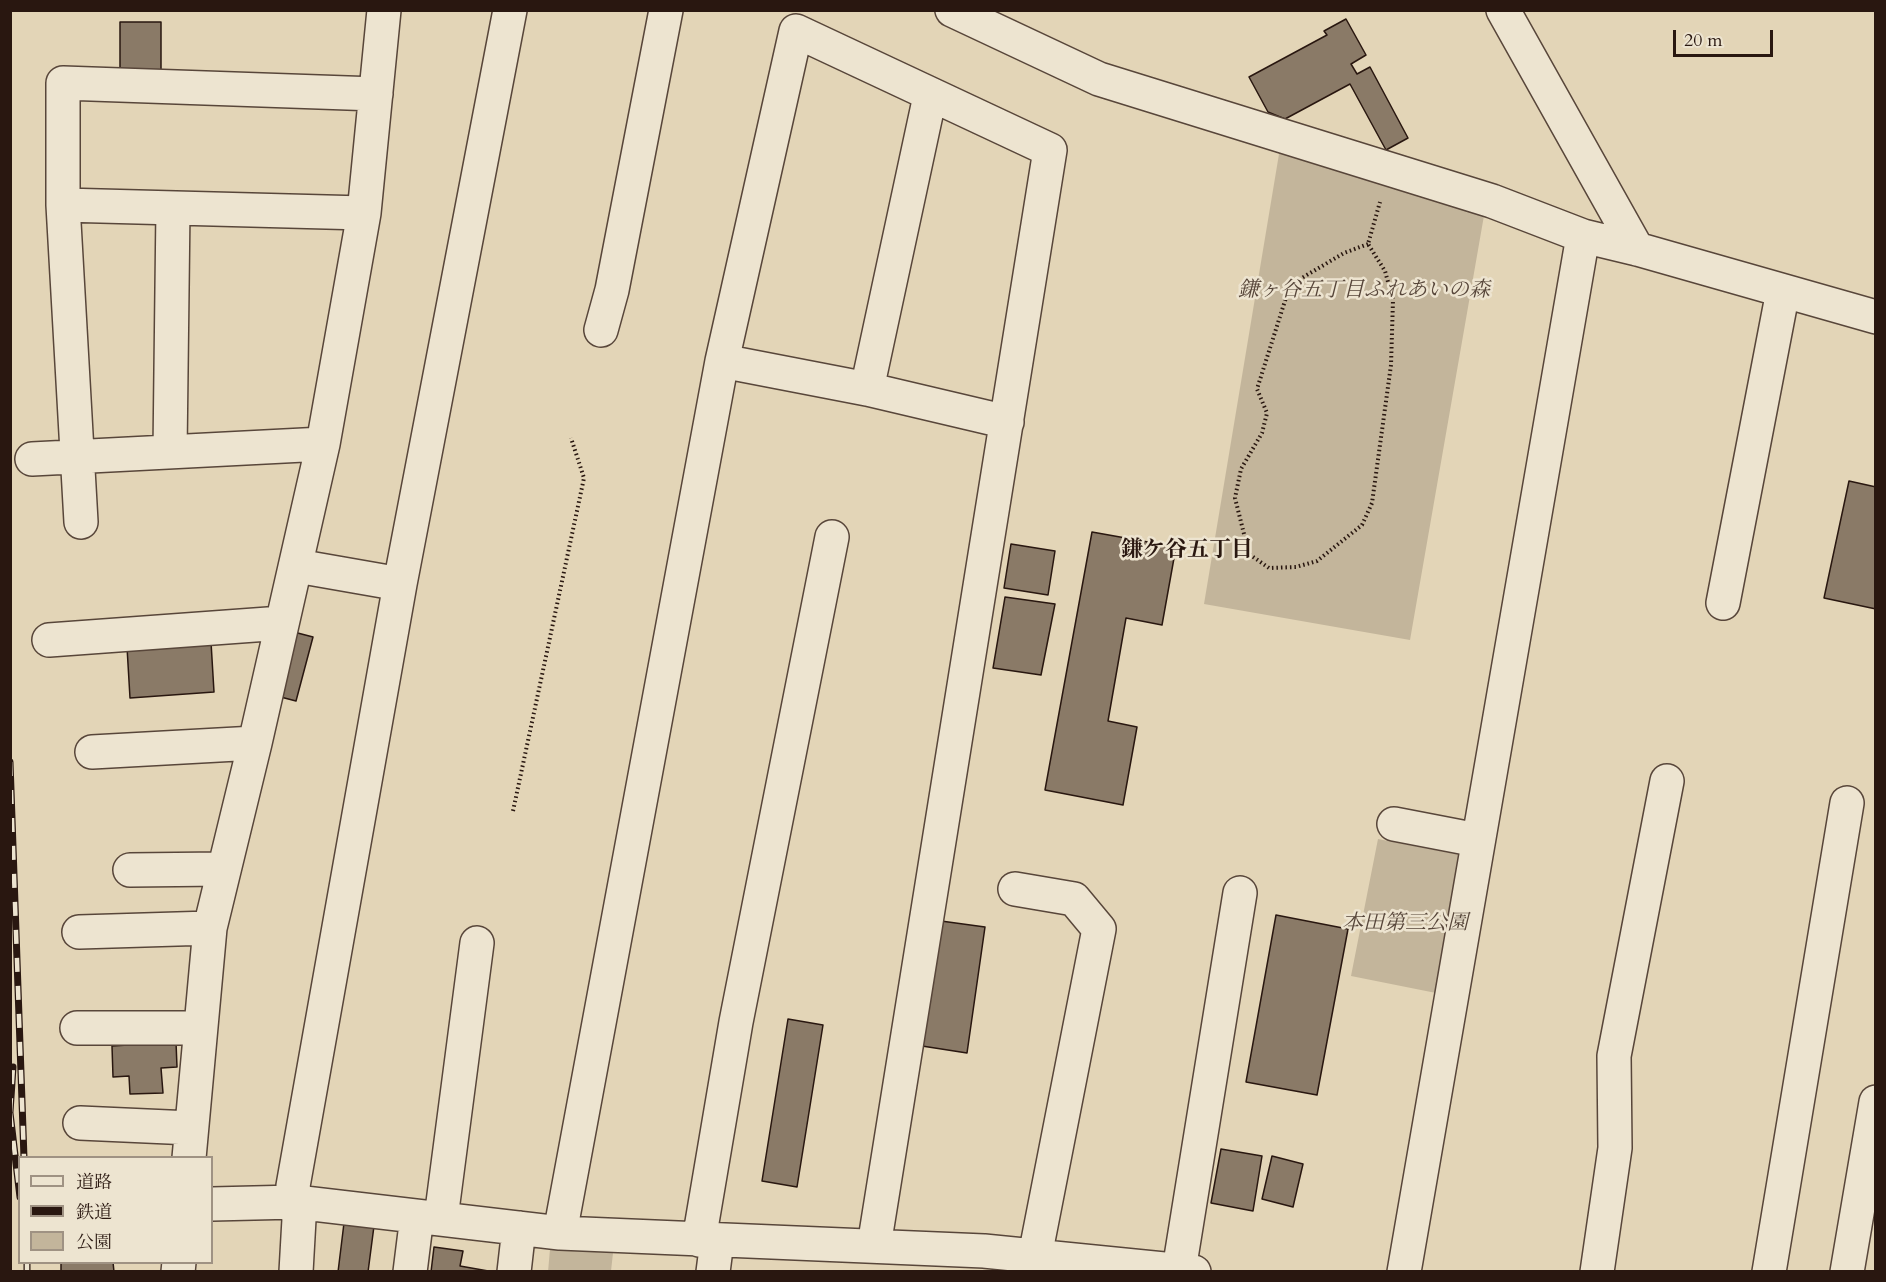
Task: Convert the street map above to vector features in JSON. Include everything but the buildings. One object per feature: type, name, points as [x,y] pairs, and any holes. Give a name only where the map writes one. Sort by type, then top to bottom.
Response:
[{"type":"street","points":[[80,1123],[190,1143],[210,928],[297,566],[323,444],[364,213],[384,10]]},
{"type":"street","points":[[296,1272],[299,1220],[293,1186],[400,584],[510,10]]},
{"type":"street","points":[[601,330],[612,290],[666,10]]},
{"type":"street","points":[[952,10],[1099,78],[1492,201],[1583,236],[1875,317]]},
{"type":"street","points":[[1503,10],[1636,249]]},
{"type":"street","points":[[560,1233],[722,361],[796,31],[930,96],[1050,150],[1007,422],[864,1254]]},
{"type":"street","points":[[81,522],[63,205],[63,83],[376,94]]},
{"type":"street","points":[[867,389],[930,96]]},
{"type":"street","points":[[63,205],[364,213]]},
{"type":"street","points":[[170,452],[173,208]]},
{"type":"street","points":[[1404,1272],[1583,236]]},
{"type":"street","points":[[1723,603],[1783,291]]},
{"type":"street","points":[[722,361],[867,389],[1007,422]]},
{"type":"street","points":[[32,459],[323,444]]},
{"type":"street","points":[[709,1251],[736,1022],[832,537]]},
{"type":"street","points":[[297,566],[400,584]]},
{"type":"street","points":[[49,640],[282,623]]},
{"type":"street","points":[[92,752],[255,742]]},
{"type":"street","points":[[1597,1272],[1615,1148],[1614,1056],[1667,781]]},
{"type":"street","points":[[1769,1272],[1847,803]]},
{"type":"street","points":[[1394,824],[1477,840]]},
{"type":"street","points":[[130,870],[224,869]]},
{"type":"street","points":[[1015,889],[1074,899],[1099,929],[1035,1256]]},
{"type":"street","points":[[213,1204],[296,1202],[709,1251],[864,1254],[983,1261],[1035,1256],[1187,1271],[1240,893]]},
{"type":"street","points":[[79,932],[210,928]]},
{"type":"street","points":[[410,1272],[429,1217],[477,944]]},
{"type":"street","points":[[77,1028],[200,1028]]},
{"type":"street","points":[[1848,1272],[1875,1102]]},
{"type":"street","points":[[514,1272],[519,1228]]},
{"type":"path","points":[[1368,244],[1344,253],[1290,285],[1257,389],[1267,414],[1262,433],[1241,470],[1235,498],[1249,554],[1269,568],[1296,567],[1317,561],[1362,525],[1372,503],[1391,365],[1393,300],[1385,271],[1368,244],[1390,169]]},
{"type":"path","points":[[513,811],[584,478],[571,438]]},
{"type":"green space","name":"鎌ヶ谷五丁目ふれあいの森","points":[[1280,148],[1486,204],[1410,640],[1204,604]]},
{"type":"green space","name":"本田第三公園","points":[[1378,839],[1460,855],[1436,993],[1351,976]]},
{"type":"green space","points":[[550,1249],[613,1253],[611,1271],[548,1272]]},
{"type":"railway","points":[[10,762],[24,1156]]},
{"type":"railway","points":[[10,1112],[13,1067]]},
{"type":"railway","points":[[10,1113],[18,1180]]},
{"type":"railway","points":[[27,1264],[27,1272]]},
{"type":"district","name":"鎌ケ谷五丁目","points":[[1187,551]]}]
